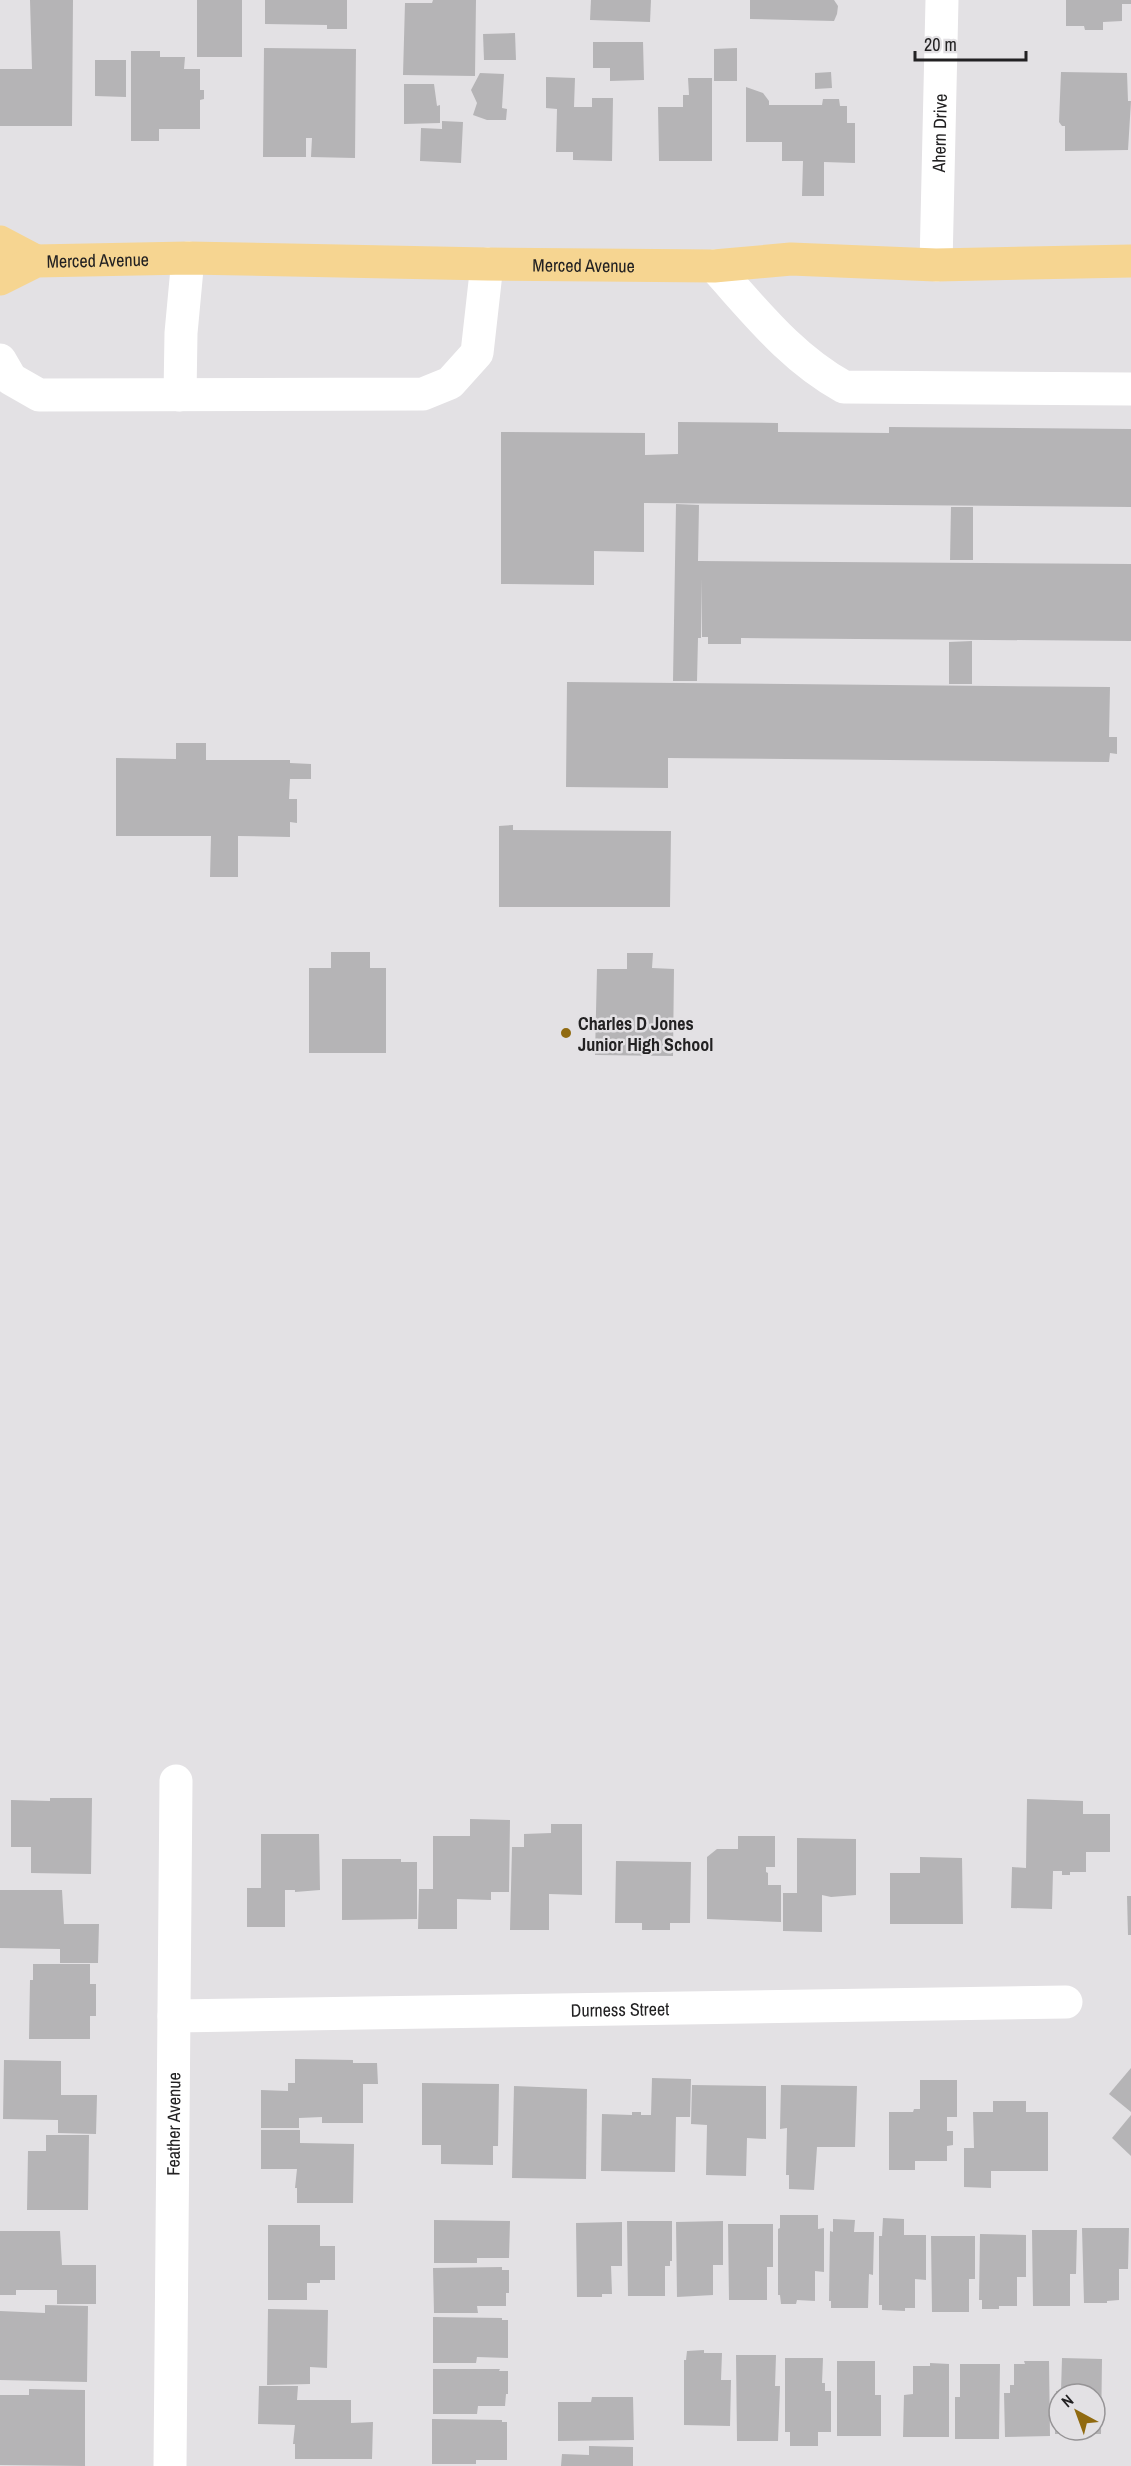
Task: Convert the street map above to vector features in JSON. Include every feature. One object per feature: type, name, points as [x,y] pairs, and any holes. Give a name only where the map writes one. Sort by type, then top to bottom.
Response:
[{"type":"main road","name":"Merced Avenue","points":[[0,242],[36,261]]},
{"type":"main road","name":"Merced Avenue","points":[[0,279],[36,261],[188,258],[714,266],[791,259],[936,265],[1131,261]]},
{"type":"street","name":"Ahern Drive","points":[[936,265],[942,0]]},
{"type":"street","points":[[180,395],[181,333],[188,258]]},
{"type":"street","points":[[0,360],[12,379],[39,395],[423,394],[450,383],[477,353],[487,264]]},
{"type":"street","points":[[714,266],[782,341],[817,372],[844,387],[1131,389]]},
{"type":"street","name":"Feather Avenue","points":[[170,2466],[176,1781]]},
{"type":"street","name":"Durness Street","points":[[174,2016],[1066,2002]]},
{"type":"building","points":[[30,0],[73,0],[72,126],[0,126],[0,69],[32,69]]},
{"type":"building","points":[[197,0],[242,0],[242,57],[197,57]]},
{"type":"building","points":[[265,0],[347,0],[347,29],[327,29],[327,25],[265,24]]},
{"type":"building","points":[[433,0],[476,0],[475,76],[403,75],[405,3],[432,3]]},
{"type":"building","points":[[591,0],[651,0],[650,22],[590,20]]},
{"type":"building","points":[[750,0],[834,0],[838,6],[834,21],[750,19]]},
{"type":"building","points":[[1066,0],[1131,0],[1131,4],[1122,4],[1122,21],[1103,22],[1103,30],[1085,30],[1084,26],[1066,26]]},
{"type":"building","points":[[515,33],[516,60],[484,60],[483,34]]},
{"type":"building","points":[[593,42],[643,42],[644,80],[610,81],[610,68],[593,68]]},
{"type":"building","points":[[264,48],[356,49],[355,158],[311,157],[312,138],[306,138],[306,157],[263,157]]},
{"type":"building","points":[[737,48],[737,81],[714,81],[714,49]]},
{"type":"building","points":[[131,51],[160,51],[160,57],[185,57],[184,69],[200,69],[200,90],[204,90],[204,99],[200,100],[200,129],[159,129],[159,141],[131,141]]},
{"type":"building","points":[[95,60],[126,60],[126,97],[95,96]]},
{"type":"building","points":[[831,72],[832,88],[815,89],[815,73]]},
{"type":"building","points":[[1061,72],[1127,73],[1128,101],[1131,101],[1128,150],[1065,151],[1065,126],[1059,122]]},
{"type":"building","points":[[480,73],[504,74],[502,108],[507,109],[506,120],[487,120],[473,115],[477,103],[471,90]]},
{"type":"building","points":[[546,77],[575,78],[574,107],[592,107],[592,98],[613,98],[612,161],[573,160],[573,152],[556,152],[557,109],[546,108]]},
{"type":"building","points":[[688,78],[712,78],[712,161],[659,161],[658,107],[683,107],[683,95],[689,95]]},
{"type":"building","points":[[404,84],[434,84],[437,106],[440,105],[440,123],[404,124]]},
{"type":"building","points":[[746,87],[763,93],[769,105],[822,105],[823,99],[839,99],[840,106],[847,106],[847,123],[855,123],[855,163],[824,162],[824,196],[802,196],[803,161],[782,161],[782,142],[746,142]]},
{"type":"building","points":[[442,121],[463,122],[461,163],[420,161],[421,128],[442,129]]},
{"type":"building","points":[[678,422],[778,423],[778,432],[889,433],[889,427],[1131,429],[1131,507],[644,503],[644,552],[594,551],[594,585],[501,584],[501,432],[645,433],[645,455],[678,454]]},
{"type":"building","points":[[676,504],[699,505],[698,561],[1131,564],[1131,641],[741,638],[741,644],[708,644],[708,637],[702,637],[702,578],[701,638],[698,638],[697,681],[673,681]]},
{"type":"building","points":[[951,507],[973,507],[973,560],[950,560]]},
{"type":"building","points":[[972,641],[972,684],[949,684],[949,642]]},
{"type":"building","points":[[567,682],[1110,687],[1109,737],[1117,737],[1117,754],[1110,753],[1109,762],[668,758],[668,788],[566,787]]},
{"type":"building","points":[[176,743],[206,743],[206,760],[290,760],[290,763],[311,764],[311,779],[290,779],[289,799],[297,799],[297,823],[290,822],[290,837],[238,836],[238,877],[210,877],[211,836],[116,836],[116,758],[176,759]]},
{"type":"building","points":[[513,825],[513,830],[671,831],[670,907],[499,907],[499,826]]},
{"type":"building","points":[[331,952],[370,952],[370,968],[386,968],[386,1053],[309,1053],[309,968],[331,968]]},
{"type":"building","points":[[627,953],[653,953],[652,968],[674,969],[673,1056],[595,1055],[597,969],[627,969]]},
{"type":"building","points":[[50,1798],[92,1798],[91,1874],[31,1873],[31,1847],[11,1847],[11,1800],[50,1801]]},
{"type":"building","points":[[1027,1799],[1083,1801],[1083,1814],[1110,1814],[1110,1852],[1086,1852],[1086,1872],[1070,1872],[1070,1875],[1062,1875],[1062,1871],[1053,1871],[1052,1909],[1011,1908],[1012,1867],[1026,1868]]},
{"type":"building","points":[[470,1819],[510,1820],[509,1892],[491,1892],[491,1900],[457,1899],[457,1929],[418,1929],[419,1889],[433,1889],[433,1836],[470,1836]]},
{"type":"building","points":[[551,1824],[582,1824],[582,1895],[549,1894],[549,1930],[510,1930],[512,1847],[524,1847],[524,1834],[551,1833]]},
{"type":"building","points":[[261,1834],[319,1834],[320,1890],[295,1892],[295,1890],[285,1890],[285,1927],[247,1927],[247,1888],[261,1888]]},
{"type":"building","points":[[738,1836],[775,1836],[775,1867],[766,1867],[766,1872],[768,1873],[768,1885],[781,1885],[781,1922],[707,1919],[707,1857],[717,1849],[738,1849]]},
{"type":"building","points":[[797,1838],[856,1839],[856,1895],[831,1897],[822,1895],[822,1932],[783,1931],[783,1893],[797,1893]]},
{"type":"building","points":[[920,1857],[962,1858],[963,1924],[890,1924],[890,1873],[920,1873]]},
{"type":"building","points":[[342,1859],[401,1859],[401,1862],[417,1862],[417,1919],[342,1920]]},
{"type":"building","points":[[616,1861],[691,1862],[690,1923],[670,1923],[670,1930],[642,1930],[642,1923],[615,1923]]},
{"type":"building","points":[[0,1890],[62,1890],[64,1924],[99,1924],[98,1963],[60,1963],[60,1949],[0,1948]]},
{"type":"building","points":[[1127,1896],[1131,1896],[1131,1935],[1128,1935]]},
{"type":"building","points":[[33,1964],[90,1964],[90,1984],[96,1984],[96,2016],[90,2016],[90,2039],[29,2039],[30,1980],[33,1980]]},
{"type":"building","points":[[295,2059],[353,2060],[353,2063],[377,2063],[378,2084],[363,2084],[363,2123],[322,2123],[322,2117],[299,2118],[299,2128],[261,2128],[261,2090],[288,2091],[288,2083],[295,2083]]},
{"type":"building","points":[[4,2060],[61,2061],[61,2095],[97,2095],[96,2134],[58,2133],[58,2120],[3,2119]]},
{"type":"building","points":[[1131,2068],[1131,2112],[1109,2094]]},
{"type":"building","points":[[652,2078],[691,2079],[690,2117],[676,2117],[675,2172],[601,2171],[602,2114],[632,2115],[632,2112],[641,2112],[641,2115],[651,2115]]},
{"type":"building","points":[[920,2080],[957,2080],[957,2117],[947,2117],[947,2131],[953,2131],[953,2145],[947,2146],[947,2161],[915,2161],[915,2170],[889,2170],[889,2112],[913,2112],[914,2109],[920,2109]]},
{"type":"building","points":[[422,2083],[499,2084],[498,2146],[493,2146],[493,2165],[441,2164],[441,2145],[422,2145]]},
{"type":"building","points":[[692,2085],[766,2086],[766,2139],[747,2138],[746,2176],[706,2175],[707,2125],[691,2124]]},
{"type":"building","points":[[781,2085],[857,2086],[855,2147],[817,2147],[814,2190],[789,2189],[789,2175],[786,2175],[787,2128],[780,2129]]},
{"type":"building","points":[[514,2086],[587,2089],[586,2179],[512,2178]]},
{"type":"building","points":[[993,2101],[1026,2101],[1026,2112],[1048,2112],[1048,2171],[991,2171],[991,2188],[964,2187],[964,2148],[974,2148],[973,2112],[993,2112]]},
{"type":"building","points":[[1131,2115],[1131,2156],[1112,2138]]},
{"type":"building","points":[[261,2130],[300,2130],[300,2143],[354,2144],[353,2203],[297,2203],[297,2188],[295,2188],[297,2169],[261,2169]]},
{"type":"building","points":[[46,2135],[89,2135],[88,2210],[27,2210],[28,2151],[46,2151]]},
{"type":"building","points":[[780,2215],[818,2215],[818,2229],[824,2228],[824,2272],[815,2271],[815,2301],[797,2300],[796,2304],[781,2304],[780,2295],[778,2295]]},
{"type":"building","points":[[883,2218],[904,2219],[904,2235],[926,2235],[926,2280],[915,2279],[915,2308],[905,2308],[905,2311],[882,2310],[882,2305],[879,2305],[879,2236],[882,2236]]},
{"type":"building","points":[[833,2219],[855,2220],[854,2232],[874,2232],[873,2275],[869,2274],[868,2308],[831,2308],[831,2301],[829,2301],[830,2231],[833,2232]]},
{"type":"building","points":[[434,2220],[510,2221],[509,2258],[477,2258],[477,2263],[434,2263]]},
{"type":"building","points":[[627,2221],[672,2221],[672,2261],[670,2261],[670,2266],[665,2266],[665,2296],[628,2296]]},
{"type":"building","points":[[723,2221],[723,2265],[713,2265],[713,2295],[677,2297],[676,2222]]},
{"type":"building","points":[[622,2222],[622,2266],[611,2266],[612,2294],[602,2294],[602,2297],[577,2297],[576,2223]]},
{"type":"building","points":[[728,2224],[773,2224],[773,2267],[767,2267],[767,2300],[729,2300]]},
{"type":"building","points":[[268,2225],[320,2225],[320,2246],[335,2246],[335,2280],[307,2283],[307,2300],[268,2300]]},
{"type":"building","points":[[1082,2228],[1129,2228],[1128,2269],[1119,2269],[1119,2300],[1107,2301],[1107,2303],[1084,2303]]},
{"type":"building","points":[[1032,2230],[1077,2230],[1076,2274],[1070,2274],[1070,2306],[1033,2306]]},
{"type":"building","points":[[0,2231],[60,2231],[62,2265],[96,2265],[96,2304],[57,2304],[57,2290],[16,2290],[16,2295],[0,2295]]},
{"type":"building","points":[[980,2234],[1026,2235],[1026,2277],[1017,2277],[1017,2306],[982,2309],[982,2300],[979,2300]]},
{"type":"building","points":[[931,2236],[975,2236],[975,2279],[969,2279],[969,2312],[932,2312]]},
{"type":"building","points":[[502,2267],[502,2270],[509,2270],[509,2293],[506,2293],[506,2306],[477,2306],[478,2313],[434,2313],[433,2268]]},
{"type":"building","points":[[45,2305],[88,2306],[87,2382],[0,2380],[0,2311],[45,2313]]},
{"type":"building","points":[[268,2309],[328,2310],[327,2368],[310,2367],[310,2384],[267,2385]]},
{"type":"building","points":[[433,2317],[508,2320],[508,2358],[477,2357],[476,2363],[433,2363]]},
{"type":"building","points":[[704,2350],[704,2353],[722,2353],[721,2380],[731,2380],[730,2426],[684,2425],[684,2360],[686,2360],[687,2351]]},
{"type":"building","points":[[736,2355],[776,2355],[775,2386],[780,2386],[778,2441],[737,2441]]},
{"type":"building","points":[[785,2358],[823,2358],[822,2383],[825,2383],[825,2391],[831,2391],[831,2432],[818,2432],[818,2446],[790,2446],[790,2432],[785,2432]]},
{"type":"building","points":[[1062,2358],[1102,2359],[1102,2382],[1061,2382]]},
{"type":"building","points":[[837,2361],[875,2361],[875,2395],[881,2395],[881,2436],[837,2436]]},
{"type":"building","points":[[1024,2361],[1049,2361],[1047,2436],[1005,2437],[1004,2393],[1010,2393],[1010,2385],[1014,2385],[1014,2364],[1025,2364]]},
{"type":"building","points":[[930,2363],[949,2364],[949,2437],[903,2437],[904,2395],[913,2394],[913,2366],[930,2366]]},
{"type":"building","points":[[960,2364],[1000,2364],[999,2439],[955,2439],[955,2397],[960,2397]]},
{"type":"building","points":[[433,2369],[508,2371],[508,2394],[506,2394],[505,2406],[478,2406],[477,2414],[433,2414]]},
{"type":"building","points":[[259,2386],[298,2386],[297,2400],[351,2400],[351,2423],[373,2422],[372,2459],[295,2459],[295,2444],[293,2444],[295,2425],[258,2424]]},
{"type":"building","points":[[29,2389],[85,2390],[85,2466],[0,2465],[0,2395],[29,2395]]},
{"type":"building","points":[[592,2397],[633,2397],[634,2440],[558,2441],[558,2402],[591,2402]]},
{"type":"building","points":[[432,2419],[507,2422],[507,2460],[476,2460],[476,2464],[432,2464]]},
{"type":"building","points":[[589,2446],[633,2447],[633,2466],[561,2466],[562,2454],[589,2455]]},
{"type":"place","name":"Charles D Jones Junior High School","points":[[566,1033]]}]
